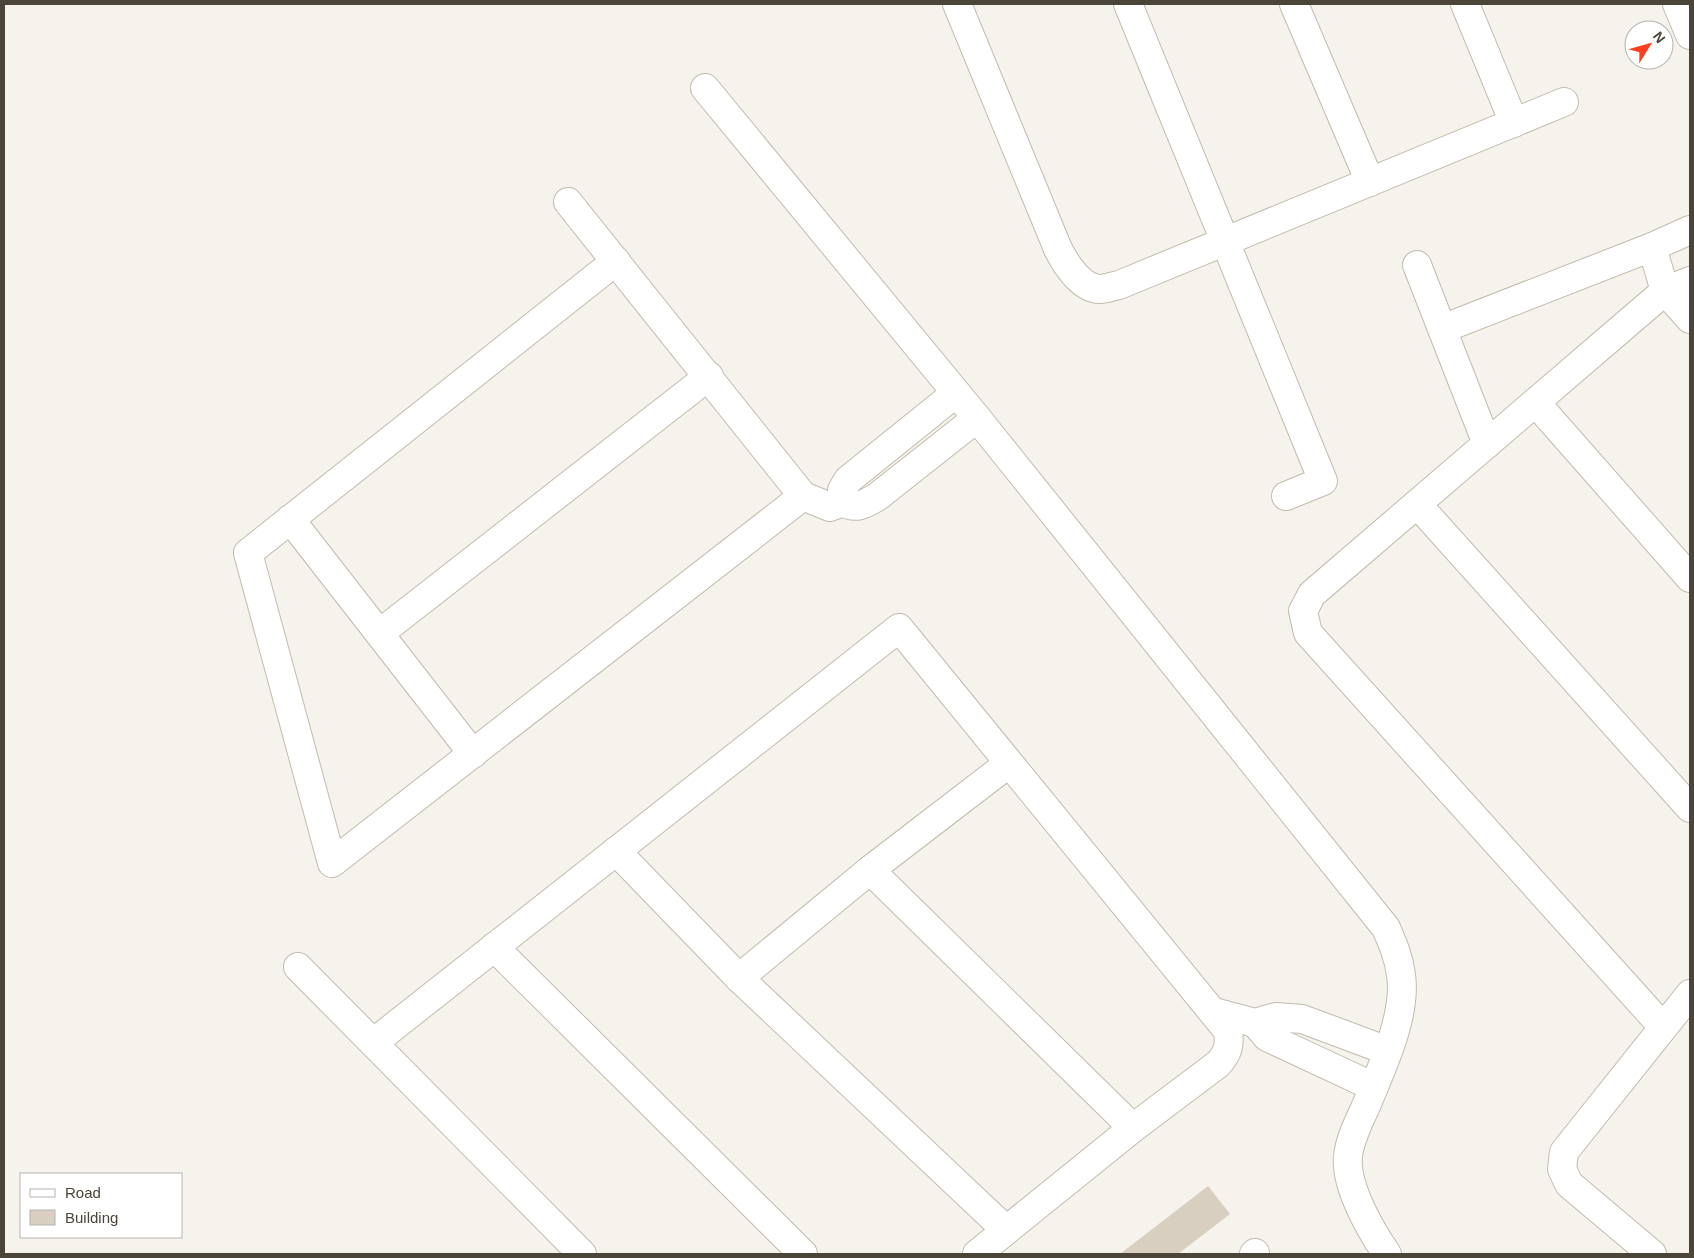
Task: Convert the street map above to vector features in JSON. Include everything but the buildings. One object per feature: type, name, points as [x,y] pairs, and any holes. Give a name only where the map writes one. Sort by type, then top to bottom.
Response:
[{"type":"street","points":[[957,4],[1058,249],[1065,263],[1086,284],[1098,289],[1119,285],[1564,102]]},
{"type":"street","points":[[1128,4],[1323,481],[1286,496]]},
{"type":"street","points":[[1294,4],[1370,182]]},
{"type":"street","points":[[1465,4],[1514,123]]},
{"type":"street","points":[[1677,4],[1690,35]]},
{"type":"street","points":[[704,88],[977,418],[1386,928],[1396,951],[1402,977],[1400,1006],[1388,1051],[1348,1157],[1354,1195],[1376,1238],[1387,1254]]},
{"type":"street","points":[[568,202],[803,496],[830,507],[844,502]]},
{"type":"street","points":[[1442,329],[1690,230]]},
{"type":"street","points":[[1652,246],[1678,286],[1690,319]]},
{"type":"street","points":[[616,261],[248,553],[332,863],[803,496]]},
{"type":"street","points":[[1417,265],[1487,444]]},
{"type":"street","points":[[1663,1027],[1308,633],[1303,611],[1312,594],[1487,444],[1678,286]]},
{"type":"street","points":[[380,633],[709,376]]},
{"type":"street","points":[[956,393],[848,480],[842,490],[844,502],[850,506],[862,506],[977,418]]},
{"type":"street","points":[[1536,403],[1690,578]]},
{"type":"street","points":[[1417,504],[1690,808]]},
{"type":"street","points":[[290,519],[473,754]]},
{"type":"street","points":[[373,1044],[899,628],[1008,764],[1214,1012],[1228,1031],[1230,1044],[1227,1054],[1218,1064],[1133,1128],[977,1254]]},
{"type":"street","points":[[739,978],[870,870],[1008,764]]},
{"type":"street","points":[[616,851],[739,978],[1006,1230]]},
{"type":"street","points":[[870,870],[1133,1128]]},
{"type":"street","points":[[494,948],[803,1254]]},
{"type":"street","points":[[298,967],[582,1254]]},
{"type":"street","points":[[1652,1254],[1569,1184],[1562,1170],[1564,1152],[1690,994]]},
{"type":"street","points":[[1214,1012],[1255,1023],[1276,1017],[1302,1019],[1388,1051]]},
{"type":"street","points":[[1255,1023],[1266,1036],[1374,1087]]}]
